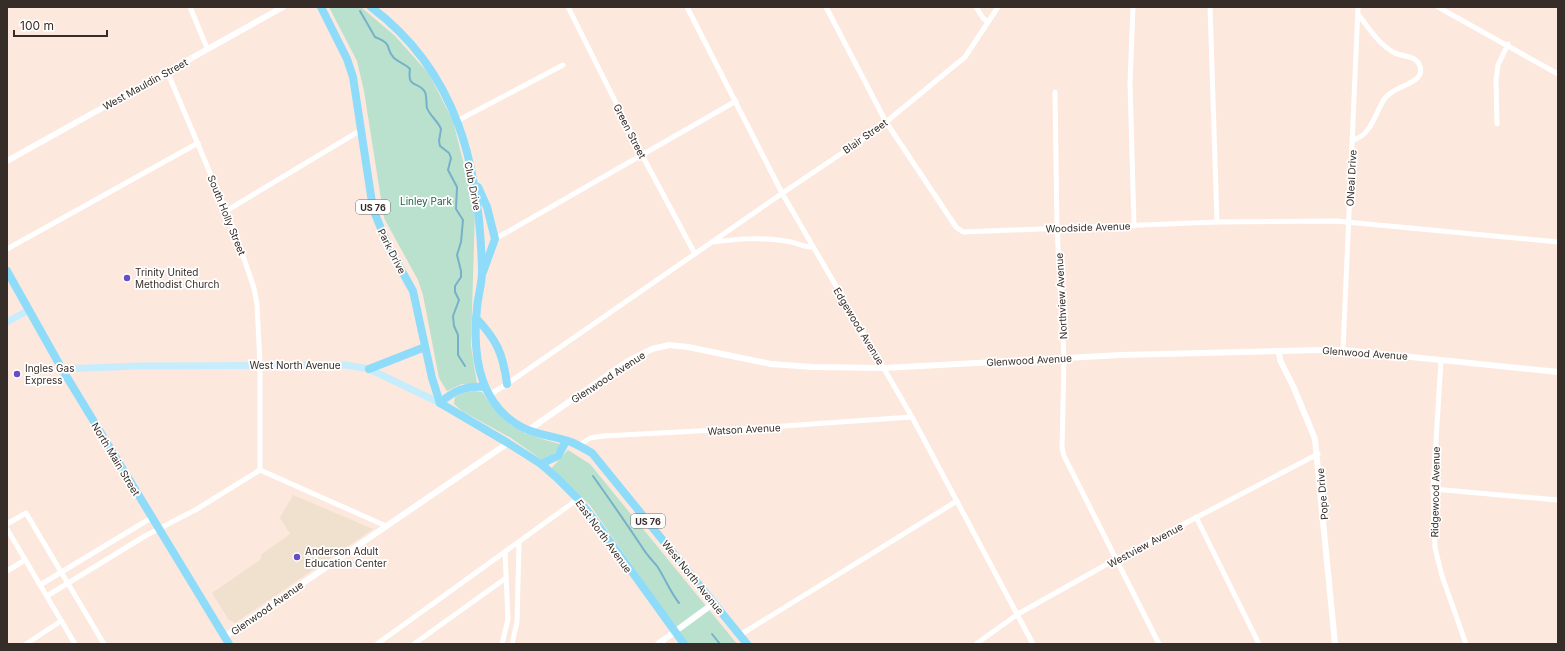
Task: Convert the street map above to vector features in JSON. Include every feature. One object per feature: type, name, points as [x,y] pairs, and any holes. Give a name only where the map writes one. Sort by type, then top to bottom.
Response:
[{"type":"main road","name":"Park Drive","points":[[321,7],[347,59],[353,77],[373,209],[389,248],[412,292],[440,403]]},
{"type":"main road","name":"Club Drive","points":[[371,7],[412,43],[439,81],[457,121],[474,178],[480,226],[482,274],[476,318],[476,355],[485,387],[489,395]]},
{"type":"main road","points":[[474,178],[487,207],[495,239],[482,274]]},
{"type":"main road","name":"North Main Street","points":[[7,271],[62,369],[226,641]]},
{"type":"main road","points":[[7,322],[29,310]]},
{"type":"main road","points":[[476,318],[489,331],[498,346],[504,364],[507,384]]},
{"type":"main road","points":[[369,369],[425,347]]},
{"type":"main road","name":"West North Avenue","points":[[62,369],[118,366],[333,364],[369,369],[440,403],[508,443]]},
{"type":"main road","points":[[440,403],[451,393],[462,388],[485,387]]},
{"type":"main road","name":"US 76","points":[[489,395],[506,417],[527,431]]},
{"type":"main road","name":"West North Avenue","points":[[527,431],[566,441],[592,453],[747,644]]},
{"type":"main road","points":[[541,464],[558,456],[566,441]]},
{"type":"main road","name":"East North Avenue","points":[[508,443],[541,464],[578,499],[684,644]]},
{"type":"street","points":[[190,7],[208,48]]},
{"type":"street","name":"West Mauldin Street","points":[[7,161],[283,7]]},
{"type":"street","name":"Green Street","points":[[568,7],[642,155],[695,254]]},
{"type":"street","name":"Edgewood Avenue","points":[[687,7],[782,193],[912,417],[1033,644]]},
{"type":"street","points":[[826,7],[886,122]]},
{"type":"street","points":[[976,7],[982,18],[988,22]]},
{"type":"street","name":"Blair Street","points":[[489,395],[782,193],[875,131],[965,57],[998,7]]},
{"type":"street","points":[[1133,7],[1130,83],[1134,226]]},
{"type":"street","points":[[1210,7],[1217,222]]},
{"type":"street","name":"ONeal Drive","points":[[1343,350],[1358,7]]},
{"type":"street","points":[[1438,7],[1508,44],[1558,74]]},
{"type":"street","points":[[1353,140],[1364,135],[1386,96],[1396,89],[1414,82],[1419,77],[1420,70],[1419,64],[1415,59],[1396,54],[1387,48],[1358,14]]},
{"type":"street","points":[[1497,124],[1496,80],[1498,65],[1508,44]]},
{"type":"street","points":[[457,121],[563,65]]},
{"type":"street","name":"South Holly Street","points":[[167,71],[226,211],[254,288],[257,304],[260,365],[260,470]]},
{"type":"street","name":"Northview Avenue","points":[[1055,92],[1057,228],[1064,358],[1062,448],[1064,456],[1159,644]]},
{"type":"street","points":[[495,239],[736,101]]},
{"type":"street","name":"Woodside Avenue","points":[[886,122],[956,227],[963,232],[1217,222],[1348,222],[1558,242]]},
{"type":"street","points":[[226,211],[356,133],[362,132]]},
{"type":"street","points":[[7,249],[198,143]]},
{"type":"street","points":[[711,242],[753,238],[789,241],[808,248],[813,247]]},
{"type":"street","name":"Glenwood Avenue","points":[[527,431],[628,361],[652,349],[669,345],[688,347],[771,364],[814,367],[884,368],[1064,358],[1343,350],[1558,372]]},
{"type":"street","name":"Pope Drive","points":[[1279,351],[1280,360],[1294,388],[1313,433],[1318,454],[1335,644]]},
{"type":"street","name":"Ridgewood Avenue","points":[[1441,360],[1433,489],[1435,548],[1442,576],[1466,644]]},
{"type":"street","name":"Watson Avenue","points":[[578,446],[590,438],[603,436],[754,428],[912,417]]},
{"type":"street","name":"Glenwood Avenue","points":[[226,641],[386,526],[508,443]]},
{"type":"street","name":"Westview Avenue","points":[[976,644],[1018,614],[1117,559],[1318,454]]},
{"type":"street","points":[[47,596],[145,536],[159,531],[198,510],[260,470],[386,526]]},
{"type":"street","points":[[1433,489],[1558,500]]},
{"type":"street","points":[[377,644],[578,499]]},
{"type":"street","points":[[740,635],[957,501]]},
{"type":"street","points":[[7,524],[26,513],[104,644]]},
{"type":"street","points":[[1196,517],[1259,644]]},
{"type":"street","points":[[40,585],[151,518]]},
{"type":"street","points":[[7,529],[75,644]]},
{"type":"street","points":[[512,644],[517,622],[519,542]]},
{"type":"street","points":[[502,644],[508,619],[505,552]]},
{"type":"street","points":[[7,571],[25,560]]},
{"type":"street","points":[[414,644],[506,578]]},
{"type":"street","points":[[658,644],[714,602]]},
{"type":"street","points":[[26,644],[61,621]]},
{"type":"shaded area","name":"Anderson Adult Education Center","points":[[293,495],[373,529],[235,623],[228,619],[212,593],[260,560],[262,554],[290,534],[280,518]]},
{"type":"green space","name":"Linley Park","points":[[329,7],[361,7],[395,36],[429,74],[453,121],[475,209],[471,346],[477,384],[462,384],[447,391],[439,378],[423,295],[418,280],[384,218],[364,91],[357,61]]},
{"type":"green space","points":[[474,391],[482,392],[499,414],[515,428],[560,444],[557,450],[551,456],[542,460],[511,438],[462,411],[454,404],[455,397],[463,393]]},
{"type":"green space","points":[[568,450],[590,464],[737,644],[687,644],[590,505],[551,469]]},
{"type":"waterway","points":[[360,11],[375,37],[385,42],[391,55],[410,69],[410,80],[422,88],[425,92],[427,108],[441,129],[439,141],[440,146],[449,153],[451,158],[448,170],[457,187],[456,209],[463,220],[461,242],[457,255],[461,277],[455,286],[455,292],[459,300],[453,316],[454,326],[458,335],[458,355],[465,366]]},
{"type":"waterway","points":[[593,476],[645,552],[657,566],[679,603]]},
{"type":"waterway","points":[[712,634],[720,644]]},
{"type":"place","name":"Trinity United Methodist Church","points":[[127,278]]},
{"type":"place","name":"Ingles Gas Express","points":[[17,374]]},
{"type":"place","name":"Anderson Adult Education Center","points":[[297,557]]}]
